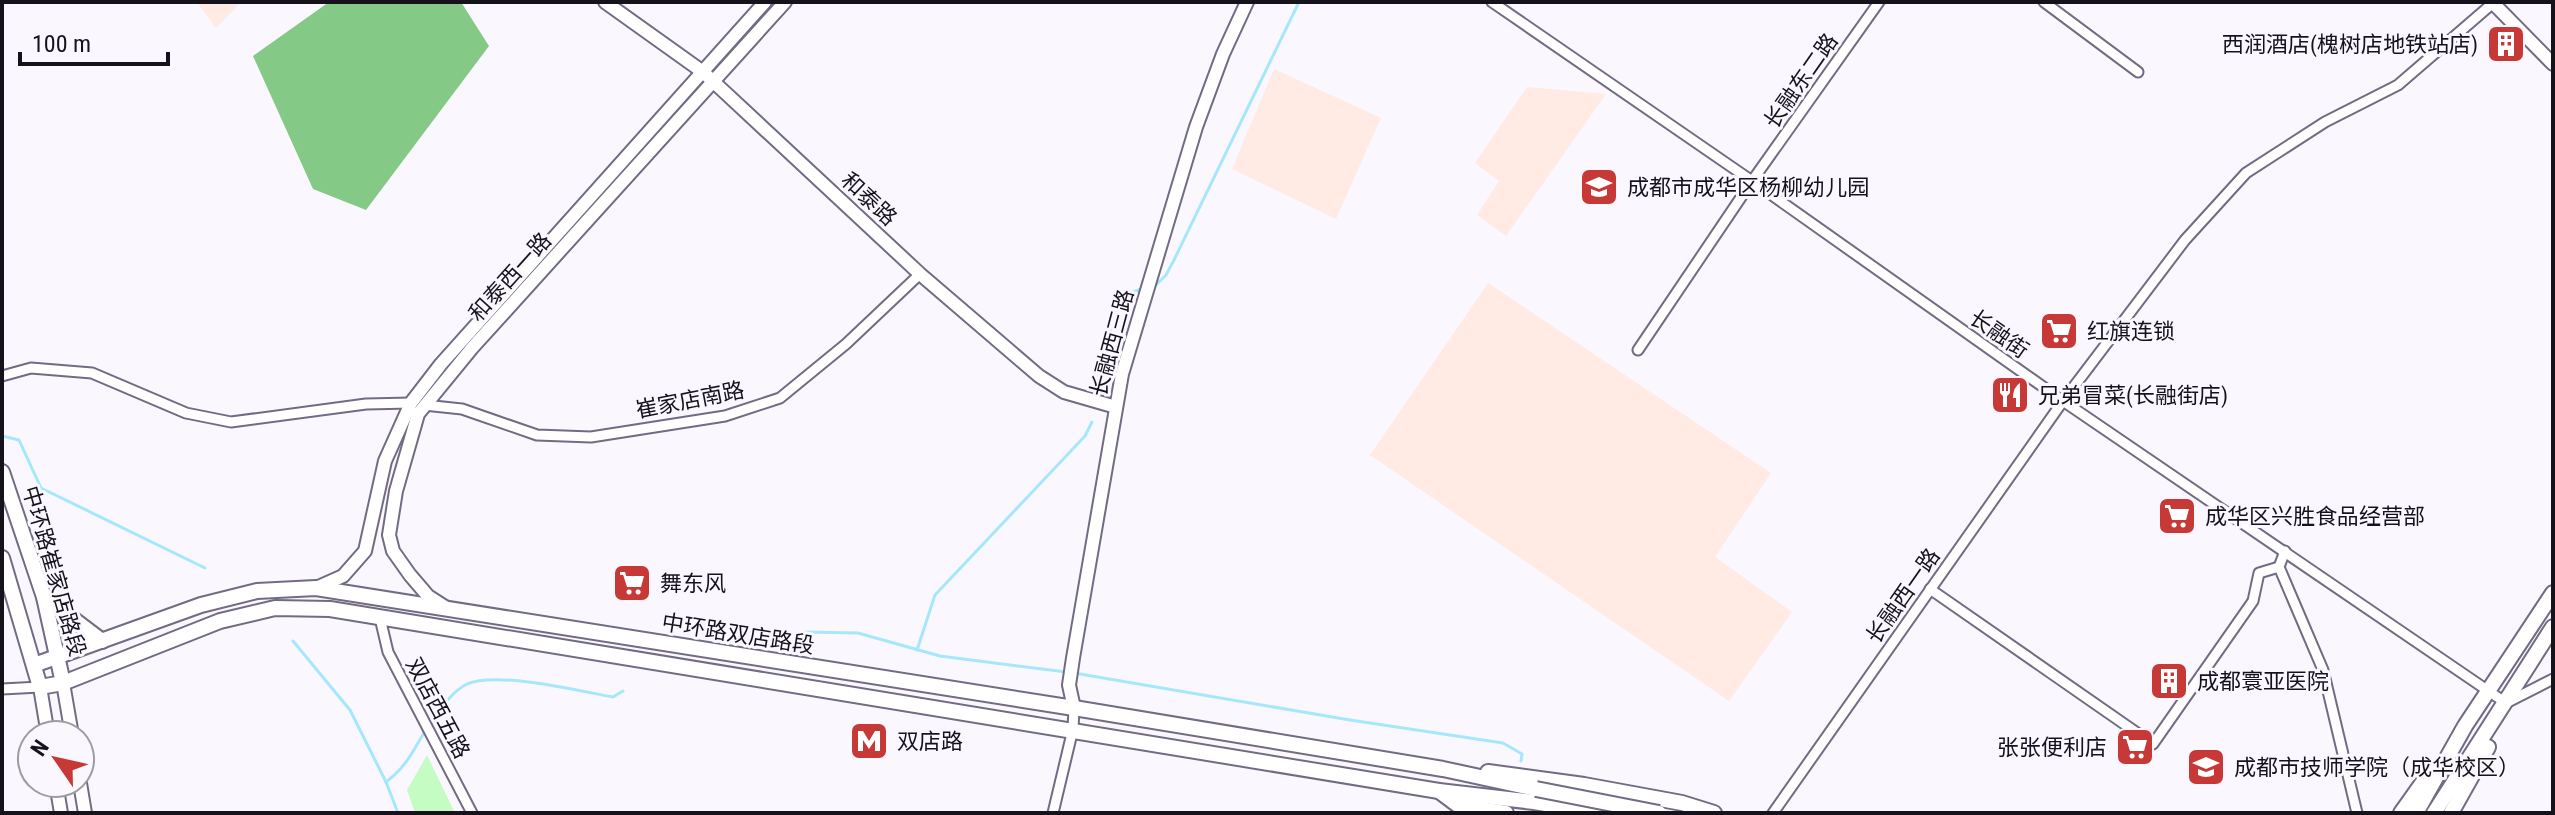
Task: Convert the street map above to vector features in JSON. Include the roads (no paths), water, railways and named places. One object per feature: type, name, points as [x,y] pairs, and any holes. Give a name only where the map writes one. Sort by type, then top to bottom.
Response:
[{"type":"main road","name":"中环路崔家店路段","points":[[2,472],[44,597],[63,683]]},
{"type":"main road","name":"中环路崔家店路段","points":[[2,558],[40,687]]},
{"type":"main road","name":"中环路双店路段","points":[[34,665],[201,605],[257,591],[316,588],[1443,769]]},
{"type":"main road","points":[[2401,813],[2465,726],[2553,593]]},
{"type":"main road","points":[[44,597],[102,641]]},
{"type":"main road","name":"中环路双店路段","points":[[40,687],[63,683],[220,621],[275,608],[330,609],[1439,791]]},
{"type":"main road","points":[[2434,813],[2553,627]]},
{"type":"main road","points":[[2451,813],[2487,749],[2506,703]]},
{"type":"main road","points":[[2416,813],[2465,726]]},
{"type":"main road","points":[[1443,769],[1598,813]]},
{"type":"main road","points":[[1443,769],[1507,773],[1584,785],[1682,803],[1714,813]]},
{"type":"main road","points":[[1439,791],[1535,796],[1659,813]]},
{"type":"main road","points":[[1439,791],[1459,806],[1506,813]]},
{"type":"street","name":"和泰路","points":[[605,2],[703,72],[920,274],[1039,376],[1064,392],[1116,407]]},
{"type":"street","name":"和泰西一路","points":[[316,588],[343,576],[365,551],[385,461],[441,364],[765,2]]},
{"type":"street","name":"和泰西一路","points":[[451,611],[428,596],[410,575],[393,551],[389,535],[396,491],[418,414],[418,404],[785,2]]},
{"type":"street","name":"长融西三路","points":[[1074,708],[1069,685],[1122,374],[1196,127],[1223,54],[1247,2]]},
{"type":"street","name":"长融街","points":[[1492,2],[2063,401],[2506,703]]},
{"type":"street","name":"长融东二路","points":[[1638,350],[1752,181],[1879,2]]},
{"type":"street","points":[[2044,2],[2138,72]]},
{"type":"street","points":[[2492,2],[2553,64]]},
{"type":"street","name":"长融西一路","points":[[1773,813],[2063,401],[2185,240],[2246,173],[2325,122],[2398,85],[2492,2]]},
{"type":"street","name":"崔家店南路","points":[[2,376],[31,368],[92,373],[186,413],[231,422],[366,404],[418,404],[462,409],[537,435],[591,437],[725,416],[780,398],[846,344],[920,274]]},
{"type":"street","points":[[2285,551],[2279,567],[2323,670],[2357,813]]},
{"type":"street","points":[[1930,589],[2153,744],[2253,601],[2259,573],[2279,567]]},
{"type":"street","name":"双店西五路","points":[[380,618],[388,652],[472,813]]},
{"type":"street","points":[[2506,703],[2553,679]]},
{"type":"street","points":[[63,683],[69,719]]},
{"type":"street","points":[[2,689],[40,687],[45,719]]},
{"type":"street","points":[[1053,813],[1073,729],[1074,708]]},
{"type":"waterway","points":[[1156,285],[1174,260],[1299,2]]},
{"type":"waterway","points":[[1099,376],[1116,307],[1123,296],[1141,289]]},
{"type":"waterway","points":[[917,650],[935,595],[1085,436],[1092,422]]},
{"type":"waterway","points":[[2,436],[19,440],[41,488],[205,568]]},
{"type":"waterway","points":[[806,632],[858,633],[940,656],[1066,672]]},
{"type":"waterway","points":[[293,641],[350,710],[398,813]]},
{"type":"waterway","points":[[1074,673],[1503,743],[1522,754],[1521,761]]},
{"type":"waterway","points":[[386,782],[406,762],[446,702],[467,684],[517,681],[613,697],[623,691]]},
{"type":"place","name":"西润酒店(槐树店地铁站店)","points":[[2506,44]]},
{"type":"place","name":"成都市成华区杨柳幼儿园","points":[[1599,187]]},
{"type":"place","name":"红旗连锁","points":[[2059,331]]},
{"type":"place","name":"兄弟冒菜(长融街店)","points":[[2010,395]]},
{"type":"place","name":"成华区兴胜食品经营部","points":[[2177,516]]},
{"type":"place","name":"舞东风","points":[[632,583]]},
{"type":"place","name":"成都寰亚医院","points":[[2169,681]]},
{"type":"place","name":"双店路","points":[[869,741]]},
{"type":"place","name":"张张便利店","points":[[2135,747]]},
{"type":"place","name":"成都市技师学院（成华校区）","points":[[2206,767]]}]
